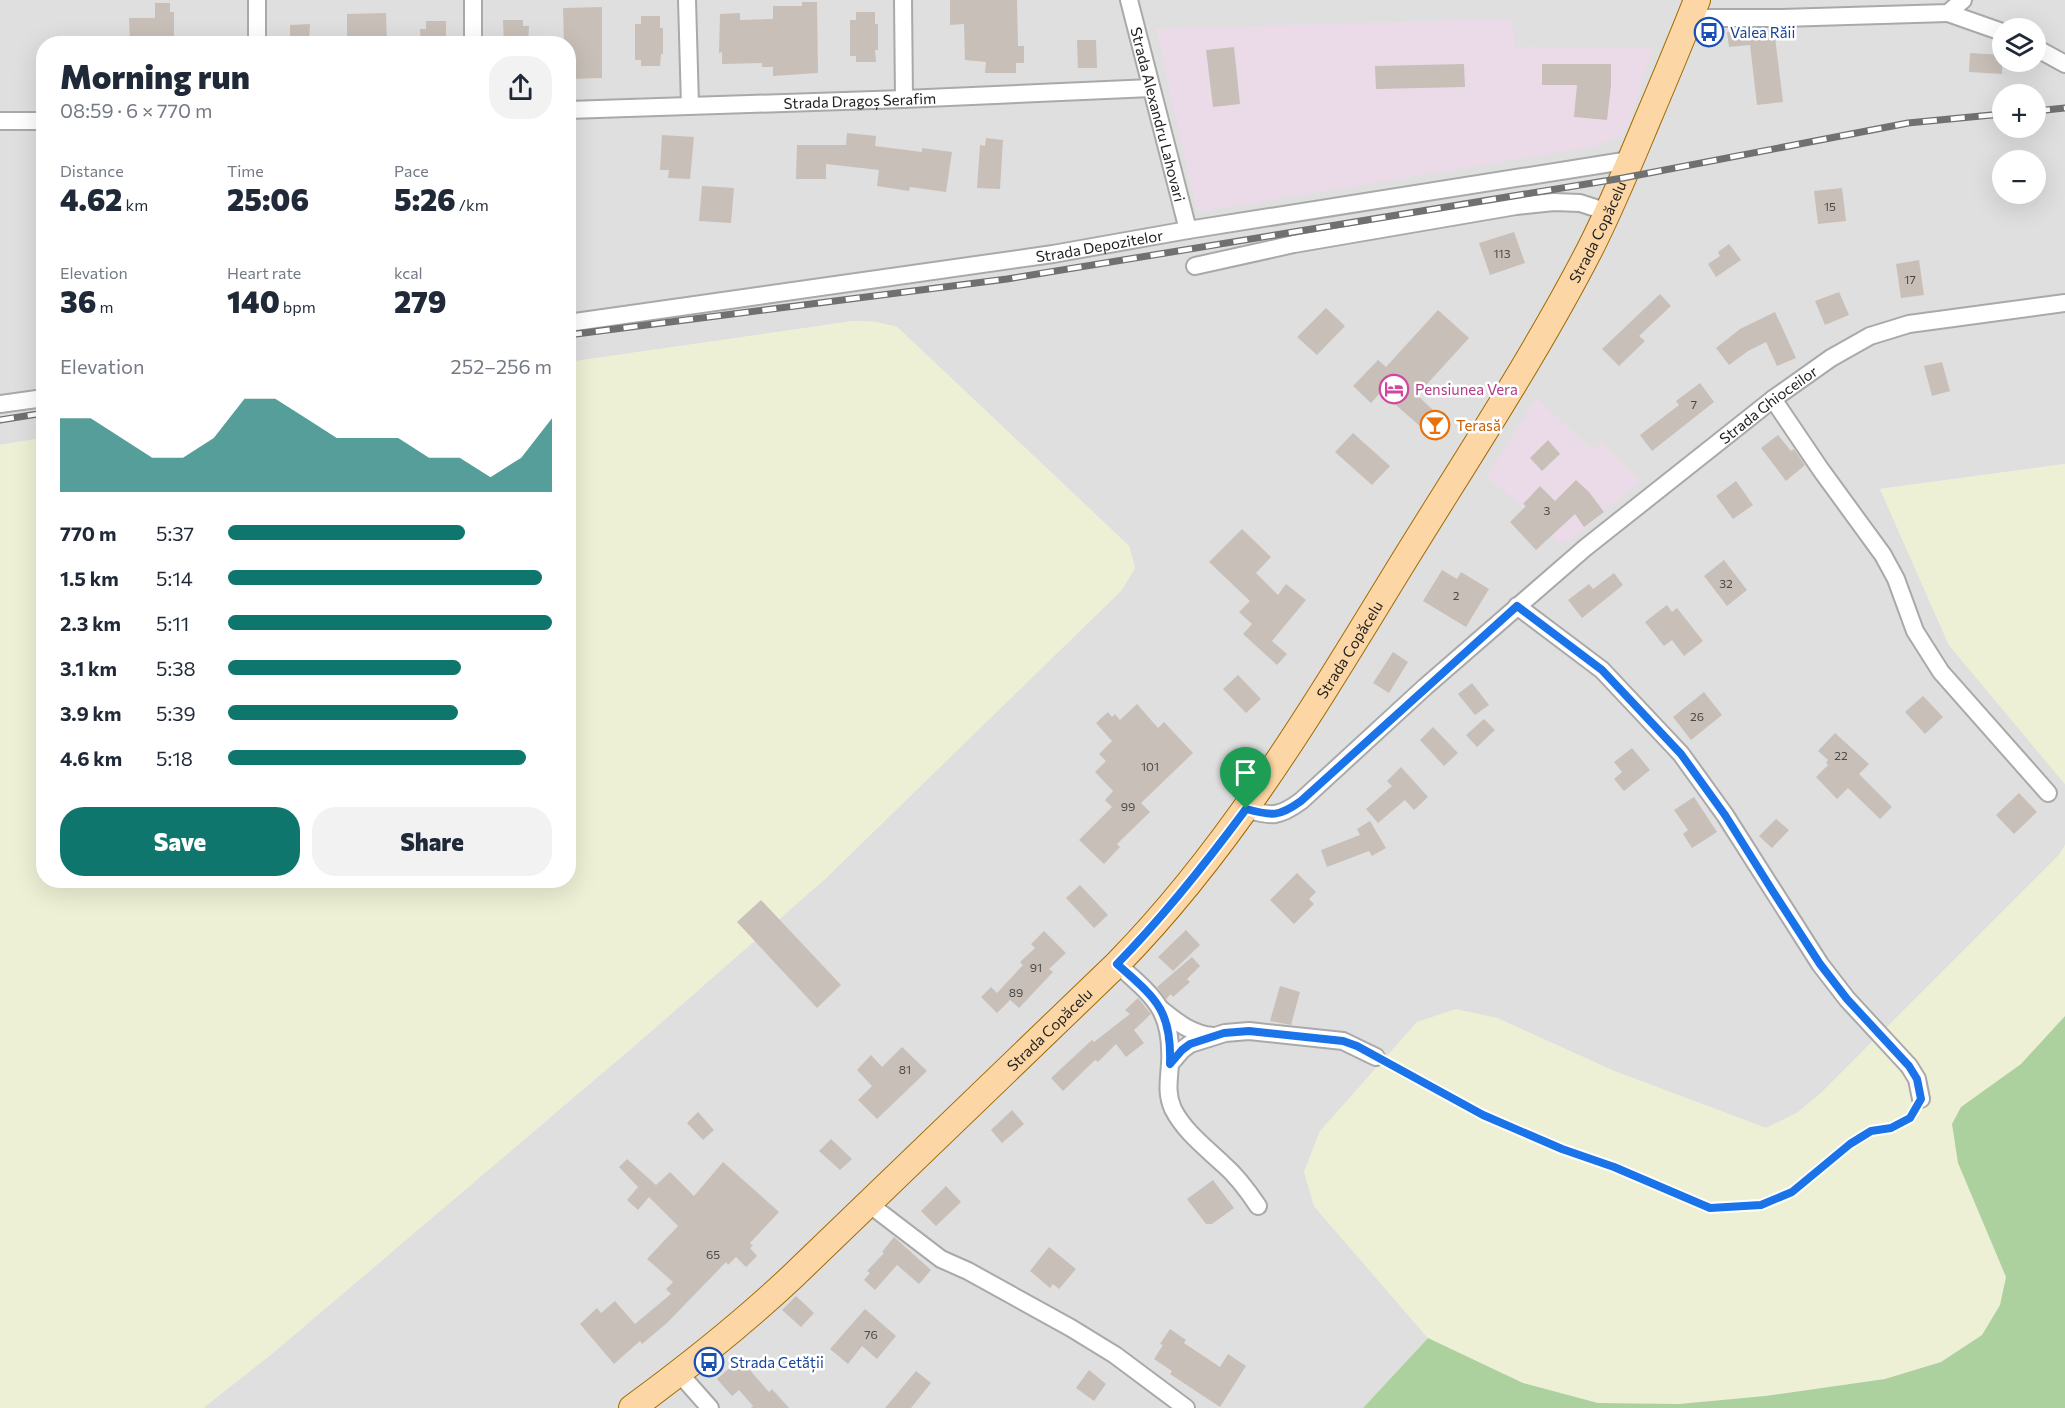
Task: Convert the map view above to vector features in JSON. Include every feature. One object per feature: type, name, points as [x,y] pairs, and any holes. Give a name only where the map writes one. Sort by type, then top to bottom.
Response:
[{"type":"main road","name":"Strada Copăcelu","points":[[632,1408],[757,1310],[1117,964],[1217,849],[1246,809],[1341,664],[1495,414],[1564,296],[1608,212],[1693,9]]},
{"type":"street","points":[[257,0],[257,36]]},
{"type":"street","points":[[473,0],[473,36]]},
{"type":"street","points":[[687,0],[690,105]]},
{"type":"street","points":[[903,0],[904,99]]},
{"type":"street","name":"Strada Alexandru Lahovari","points":[[1129,0],[1188,230]]},
{"type":"street","points":[[1948,14],[1963,0]]},
{"type":"street","points":[[1693,9],[1782,18],[1948,14],[1992,29]]},
{"type":"street","points":[[2046,54],[2065,64]]},
{"type":"street","name":"Strada Dragoș Serafim","points":[[576,110],[1151,88]]},
{"type":"street","points":[[0,121],[36,121]]},
{"type":"street","name":"Strada Depozitelor","points":[[576,322],[1053,254],[1188,230],[1630,160]]},
{"type":"street","points":[[1195,266],[1294,244],[1554,201],[1580,203],[1608,212]]},
{"type":"street","name":"Strada Ghioceilor","points":[[1246,809],[1273,814],[1286,812],[1301,801],[1517,606],[1585,548],[1773,399],[1831,358],[1870,336],[1909,324],[2065,303]]},
{"type":"street","points":[[0,404],[36,399]]},
{"type":"street","points":[[1773,399],[1883,555],[1896,579],[1915,631],[1941,672],[2048,793]]},
{"type":"street","points":[[1517,606],[1602,670],[1681,754],[1725,815],[1820,964],[1847,999],[1909,1066],[1917,1079],[1921,1099]]},
{"type":"street","points":[[1117,964],[1150,993],[1162,1010],[1168,1024],[1171,1045],[1168,1097],[1173,1110],[1190,1132],[1237,1178],[1258,1206]]},
{"type":"street","points":[[1162,1010],[1178,1024],[1192,1031],[1214,1036]]},
{"type":"street","points":[[1170,1064],[1190,1044],[1214,1036],[1249,1031],[1333,1039],[1357,1046],[1376,1057]]},
{"type":"street","points":[[868,1203],[941,1259],[968,1270],[1071,1328],[1115,1355],[1186,1408]]},
{"type":"street","points":[[679,1373],[710,1408]]},
{"type":"path","points":[[1376,1057],[1483,1115],[1710,1208],[1761,1205],[1792,1192],[1864,1135],[1871,1131],[1891,1128],[1910,1118],[1921,1099]]},
{"type":"shaded area","points":[[0,0],[2065,0],[2065,464],[1880,489],[1949,645],[2065,784],[2065,845],[2059,855],[1820,1094],[1797,1113],[1766,1128],[1614,1071],[1497,1018],[1314,1206],[1428,1338],[1363,1408],[203,1408],[274,1352],[647,1035],[826,878],[1121,590],[1135,568],[1129,546],[897,327],[876,322],[854,321],[576,361],[576,36],[36,36],[36,439],[0,445]]},
{"type":"shaded area","points":[[1511,19],[1515,47],[1653,48],[1629,124],[1621,136],[1591,147],[1197,212],[1156,29]]},
{"type":"shaded area","points":[[1536,398],[1592,450],[1603,443],[1640,481],[1568,542],[1566,540],[1560,544],[1487,477]]},
{"type":"green space","points":[[854,321],[876,322],[897,327],[1129,546],[1135,568],[1122,590],[826,878],[647,1035],[274,1352],[203,1408],[0,1408],[0,445],[36,439],[36,888],[576,888],[576,361]]},
{"type":"green space","points":[[2065,464],[2065,784],[1949,645],[1880,489]]},
{"type":"green space","points":[[2065,845],[2065,1016],[2021,1064],[1961,1107],[1958,1163],[2006,1277],[2000,1305],[1982,1335],[1941,1362],[1885,1379],[1765,1396],[1679,1404],[1598,1403],[1523,1383],[1428,1338],[1314,1206],[1304,1172],[1320,1131],[1417,1022],[1456,1009],[1497,1018],[1614,1071],[1766,1128],[1797,1113],[1820,1094],[2059,855]]},
{"type":"green space","points":[[2065,1016],[2065,1408],[1363,1408],[1428,1338],[1523,1383],[1598,1403],[1679,1404],[1765,1396],[1885,1379],[1941,1362],[1982,1335],[2000,1305],[2006,1277],[1958,1163],[1952,1124],[1961,1107],[2021,1064]]},
{"type":"building","points":[[950,0],[1017,0],[1018,46],[1024,46],[1024,63],[1016,63],[1016,73],[985,73],[986,62],[965,60],[964,24],[950,25]]},
{"type":"building","points":[[802,2],[817,2],[818,73],[773,76],[773,67],[762,67],[762,63],[722,64],[722,52],[719,53],[720,14],[740,13],[740,20],[773,19],[773,6],[802,6]]},
{"type":"building","points":[[155,3],[170,3],[170,12],[174,12],[174,36],[130,36],[129,18],[155,18]]},
{"type":"building","points":[[602,7],[602,78],[576,79],[576,36],[564,36],[563,8]]},
{"type":"building","points":[[856,12],[875,12],[875,24],[878,24],[876,62],[856,62],[856,56],[850,56],[850,20],[856,20]]},
{"type":"building","points":[[386,13],[387,36],[347,36],[347,14]]},
{"type":"building","points":[[641,16],[660,16],[660,28],[663,28],[663,54],[661,54],[660,66],[641,66],[641,60],[635,60],[635,24],[641,24]]},
{"type":"building","points":[[503,20],[523,20],[523,26],[529,26],[528,36],[504,36]]},
{"type":"building","points":[[426,21],[446,21],[446,36],[420,36],[420,29],[426,29]]},
{"type":"building","points":[[310,24],[309,36],[290,36],[290,25]]},
{"type":"building","points":[[1774,29],[1783,102],[1757,105],[1750,45],[1729,47],[1727,32]]},
{"type":"building","points":[[1077,40],[1096,40],[1097,68],[1078,68]]},
{"type":"building","points":[[1234,47],[1240,104],[1213,107],[1206,50]]},
{"type":"building","points":[[1970,53],[1992,54],[1992,72],[2002,72],[2002,74],[1969,72]]},
{"type":"building","points":[[1464,64],[1465,87],[1376,89],[1375,66]]},
{"type":"building","points":[[1542,64],[1611,64],[1607,120],[1574,117],[1577,85],[1542,85]]},
{"type":"building","points":[[847,133],[876,136],[875,146],[922,152],[922,148],[952,152],[946,192],[910,187],[909,191],[877,186],[879,170],[826,164],[826,179],[796,179],[797,145],[846,145]]},
{"type":"building","points":[[662,135],[694,137],[690,179],[668,178],[669,170],[660,170]]},
{"type":"building","points":[[986,138],[1003,140],[1000,189],[977,188],[980,145],[985,146]]},
{"type":"building","points":[[702,186],[734,188],[731,223],[699,221]]},
{"type":"building","points":[[1842,188],[1846,221],[1818,224],[1814,191]]},
{"type":"building","points":[[1514,232],[1525,263],[1490,275],[1479,243]]},
{"type":"building","points":[[1729,244],[1741,260],[1716,277],[1708,264],[1720,256],[1718,252]]},
{"type":"building","points":[[1919,260],[1924,295],[1901,298],[1896,264]]},
{"type":"building","points":[[1839,292],[1849,315],[1825,325],[1815,301]]},
{"type":"building","points":[[1660,294],[1671,306],[1639,336],[1645,341],[1619,366],[1602,349]]},
{"type":"building","points":[[1326,308],[1345,326],[1317,355],[1297,337]]},
{"type":"building","points":[[1438,310],[1469,338],[1417,395],[1450,426],[1437,441],[1381,392],[1371,403],[1353,386],[1378,360],[1386,367]]},
{"type":"building","points":[[1775,312],[1796,358],[1777,366],[1766,342],[1748,351],[1729,365],[1716,348],[1740,329]]},
{"type":"building","points":[[1942,362],[1950,391],[1932,396],[1924,366]]},
{"type":"building","points":[[1700,383],[1714,402],[1652,451],[1640,435],[1679,405],[1676,401]]},
{"type":"building","points":[[1353,433],[1390,466],[1372,485],[1335,452]]},
{"type":"building","points":[[1778,435],[1791,451],[1794,449],[1805,465],[1786,481],[1761,448]]},
{"type":"building","points":[[1548,440],[1560,454],[1542,471],[1530,458]]},
{"type":"building","points":[[1576,480],[1589,492],[1604,512],[1584,527],[1575,514],[1536,550],[1510,522],[1526,506],[1523,504],[1540,486],[1555,501]]},
{"type":"building","points":[[1736,481],[1753,505],[1733,519],[1716,496]]},
{"type":"building","points":[[1242,529],[1271,557],[1256,573],[1278,595],[1286,584],[1306,600],[1272,641],[1287,654],[1277,665],[1243,634],[1252,624],[1239,612],[1250,601],[1209,562]]},
{"type":"building","points":[[1724,560],[1747,590],[1727,606],[1704,576]]},
{"type":"building","points":[[1442,570],[1457,579],[1461,572],[1489,589],[1466,627],[1423,601]]},
{"type":"building","points":[[1614,573],[1623,585],[1582,618],[1568,600],[1589,584],[1593,589]]},
{"type":"building","points":[[1667,605],[1672,612],[1677,608],[1703,641],[1684,656],[1672,640],[1664,646],[1645,622]]},
{"type":"building","points":[[1393,652],[1408,662],[1389,693],[1373,683]]},
{"type":"building","points":[[1238,675],[1261,699],[1246,713],[1223,689]]},
{"type":"building","points":[[1472,683],[1489,705],[1475,715],[1458,694]]},
{"type":"building","points":[[1704,692],[1722,715],[1691,740],[1673,717]]},
{"type":"building","points":[[1923,696],[1943,717],[1925,734],[1905,712]]},
{"type":"building","points":[[1137,704],[1158,728],[1164,722],[1193,753],[1141,803],[1150,812],[1117,844],[1120,847],[1104,864],[1079,840],[1112,807],[1105,800],[1113,791],[1095,772],[1106,761],[1099,754],[1112,741],[1096,723],[1108,712],[1112,717],[1115,714],[1120,720]]},
{"type":"building","points":[[1484,719],[1495,730],[1477,747],[1466,735]]},
{"type":"building","points":[[1433,727],[1458,753],[1444,766],[1420,740]]},
{"type":"building","points":[[1835,733],[1869,764],[1859,774],[1892,807],[1880,819],[1848,788],[1837,799],[1816,777],[1828,765],[1826,763],[1828,760],[1818,751]]},
{"type":"building","points":[[1632,748],[1650,770],[1624,791],[1614,779],[1622,772],[1614,762]]},
{"type":"building","points":[[1401,767],[1428,797],[1414,810],[1405,800],[1378,823],[1366,809],[1392,786],[1387,781]]},
{"type":"building","points":[[2019,793],[2037,812],[2014,834],[1996,815]]},
{"type":"building","points":[[1694,797],[1717,832],[1692,848],[1683,834],[1688,830],[1674,810]]},
{"type":"building","points":[[1776,819],[1789,830],[1772,848],[1759,836]]},
{"type":"building","points":[[1370,821],[1386,848],[1372,856],[1369,851],[1327,867],[1321,850],[1360,835],[1357,829]]},
{"type":"building","points":[[1297,873],[1316,892],[1309,899],[1314,904],[1294,924],[1270,900]]},
{"type":"building","points":[[1080,885],[1108,915],[1094,928],[1066,898]]},
{"type":"building","points":[[761,900],[841,985],[817,1008],[737,922]]},
{"type":"building","points":[[1186,930],[1200,945],[1173,971],[1158,957]]},
{"type":"building","points":[[1044,931],[1066,953],[1049,969],[1053,972],[1019,1008],[1010,1000],[997,1013],[981,997],[991,987],[997,993],[1023,965],[1020,962],[1035,948],[1031,944]]},
{"type":"building","points":[[1192,957],[1200,966],[1187,979],[1190,982],[1173,997],[1171,994],[1166,999],[1157,987]]},
{"type":"building","points":[[1280,986],[1300,992],[1291,1025],[1270,1021]]},
{"type":"building","points":[[1138,998],[1151,1014],[1134,1030],[1144,1043],[1126,1057],[1116,1044],[1098,1062],[1095,1060],[1063,1091],[1051,1078],[1092,1040],[1094,1042],[1130,1014],[1125,1010]]},
{"type":"building","points":[[902,1047],[927,1071],[877,1119],[858,1100],[872,1086],[857,1070],[871,1055],[882,1067]]},
{"type":"building","points":[[1012,1110],[1024,1124],[1002,1143],[991,1130]]},
{"type":"building","points":[[698,1112],[714,1130],[703,1140],[687,1123]]},
{"type":"building","points":[[831,1139],[852,1159],[840,1170],[819,1151]]},
{"type":"building","points":[[627,1159],[656,1185],[670,1172],[694,1196],[723,1162],[779,1212],[750,1243],[753,1246],[750,1248],[757,1256],[746,1267],[736,1257],[728,1265],[726,1262],[667,1323],[642,1344],[640,1341],[614,1364],[580,1324],[597,1308],[601,1313],[615,1301],[635,1324],[671,1294],[666,1289],[673,1282],[647,1259],[678,1226],[649,1197],[638,1210],[627,1200],[638,1187],[619,1167]]},
{"type":"building","points":[[1213,1180],[1234,1208],[1212,1224],[1206,1224],[1187,1199]]},
{"type":"building","points":[[946,1186],[961,1202],[936,1226],[921,1211]]},
{"type":"building","points":[[894,1237],[931,1270],[919,1284],[897,1265],[875,1290],[864,1280],[870,1273],[867,1271],[884,1253],[882,1252]]},
{"type":"building","points":[[1049,1247],[1076,1269],[1059,1289],[1053,1284],[1050,1288],[1030,1271]]},
{"type":"building","points":[[796,1296],[814,1313],[801,1327],[782,1310]]},
{"type":"building","points":[[865,1309],[896,1336],[877,1359],[862,1346],[848,1364],[830,1349]]},
{"type":"building","points":[[1170,1329],[1186,1340],[1184,1343],[1220,1367],[1228,1354],[1246,1366],[1220,1407],[1170,1374],[1172,1371],[1154,1359]]},
{"type":"building","points":[[740,1359],[769,1392],[772,1389],[789,1408],[751,1408],[753,1406],[739,1390],[732,1396],[717,1379]]},
{"type":"building","points":[[1089,1370],[1106,1384],[1094,1401],[1076,1388]]},
{"type":"building","points":[[916,1371],[931,1383],[911,1408],[885,1408]]},
{"type":"railway","points":[[2046,110],[2065,108]]},
{"type":"railway","points":[[576,334],[1007,279],[1623,178],[1908,123],[1992,115]]},
{"type":"railway","points":[[0,420],[36,414]]},
{"type":"place","name":"Valea Răii","points":[[1709,32]]},
{"type":"place","name":"Pensiunea Vera","points":[[1394,389]]},
{"type":"place","name":"Terasă","points":[[1435,425]]},
{"type":"place","name":"Strada Cetății","points":[[709,1362]]},
{"type":"route","points":[[1517,606],[1602,670],[1681,754],[1725,815],[1820,964],[1847,999],[1909,1066],[1917,1079],[1921,1099],[1910,1118],[1891,1128],[1871,1131],[1850,1144],[1792,1192],[1761,1205],[1710,1208],[1483,1115],[1357,1046],[1343,1041],[1268,1032],[1224,1033],[1190,1044],[1170,1064],[1171,1045],[1168,1024],[1162,1010],[1150,993],[1117,964],[1217,849],[1246,809],[1273,814],[1286,812],[1301,801],[1517,606]]}]
